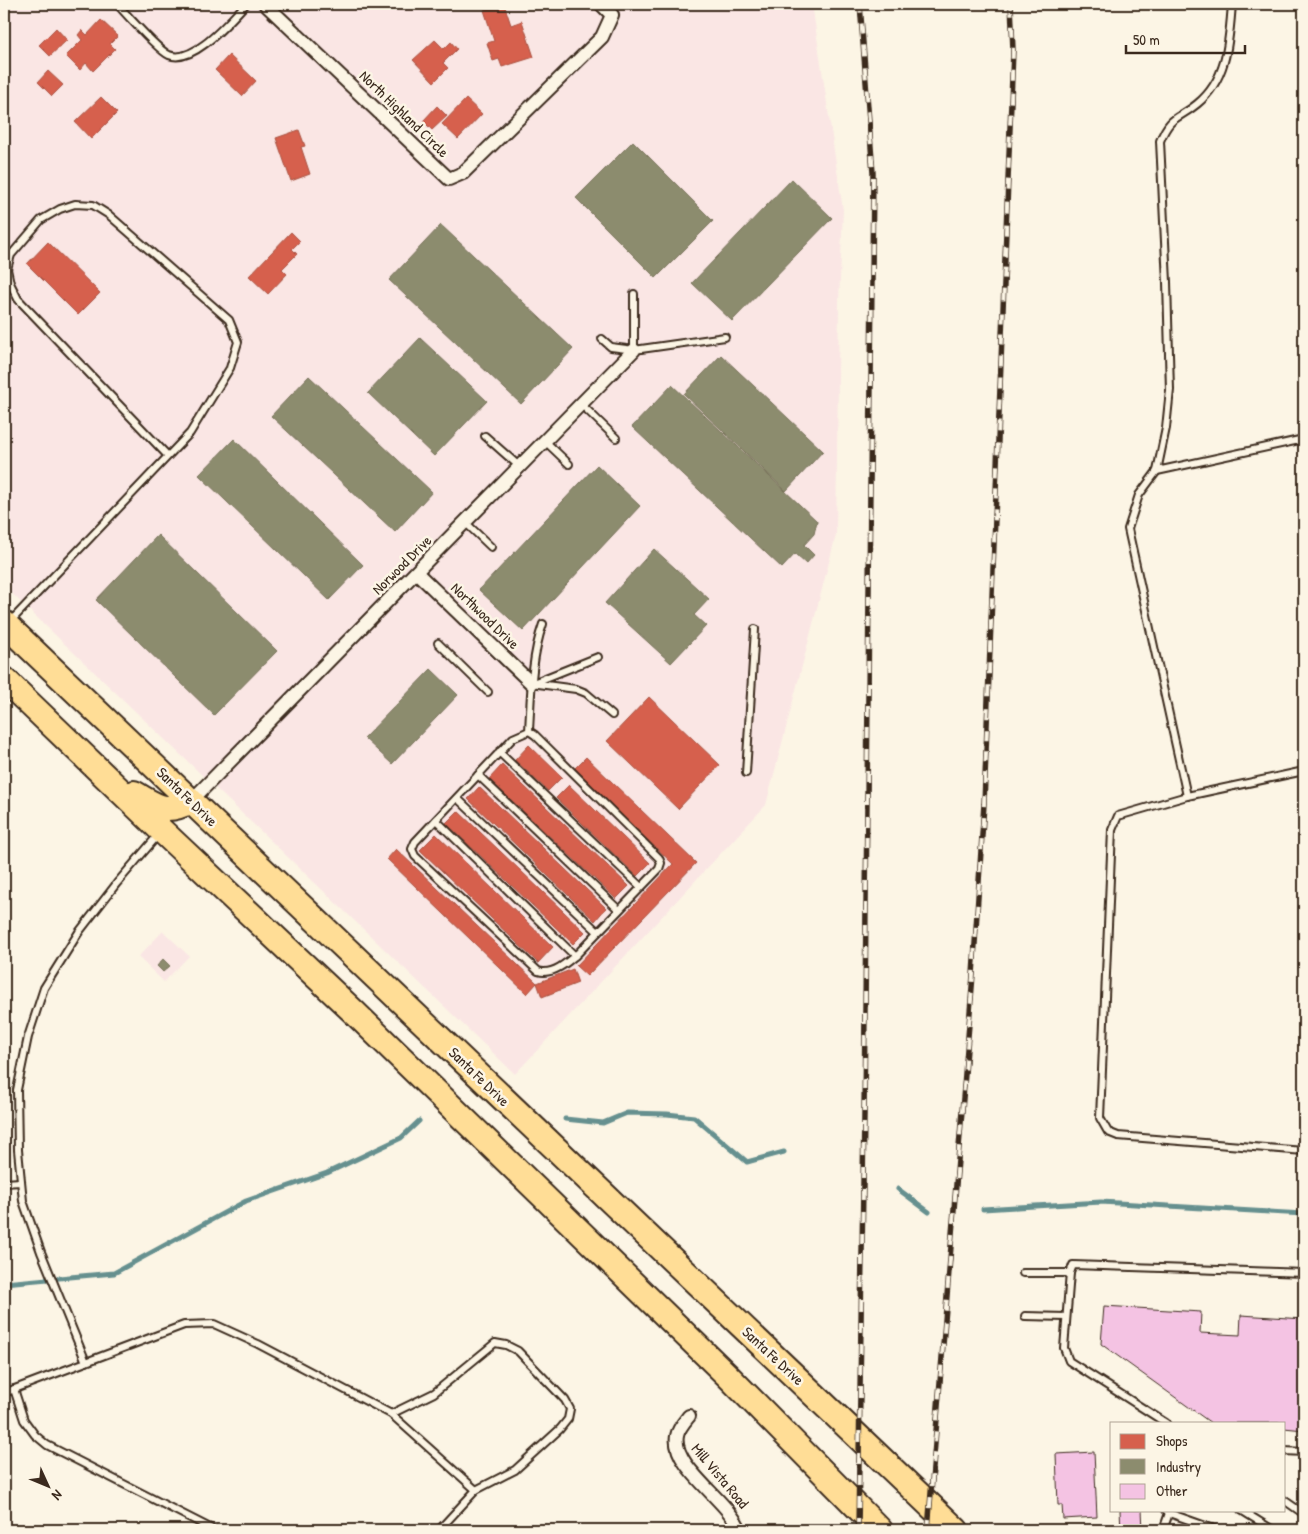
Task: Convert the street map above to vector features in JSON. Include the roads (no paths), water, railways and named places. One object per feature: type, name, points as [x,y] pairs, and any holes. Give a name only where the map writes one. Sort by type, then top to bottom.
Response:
[{"type":"highway","name":"Santa Fe Drive","points":[[5,624],[956,1530]]},
{"type":"highway","points":[[4,679],[354,1012],[700,1348],[880,1530]]},
{"type":"highway","points":[[104,775],[160,808],[178,808],[191,801]]},
{"type":"street","name":"North Highland Circle","points":[[265,4],[449,180],[463,173],[602,37],[612,15],[601,4]]},
{"type":"street","name":"Norwood Drive","points":[[191,801],[546,442],[634,350]]},
{"type":"street","name":"Northwood Drive","points":[[416,573],[532,683]]},
{"type":"street","name":"Mill Vista Road","points":[[689,1416],[677,1435],[678,1450],[688,1468],[726,1507],[737,1522],[740,1530]]},
{"type":"lane","points":[[117,4],[159,47],[170,55],[180,56],[189,54],[210,40],[246,4]]},
{"type":"lane","points":[[1187,796],[1128,529],[1140,495],[1157,471],[1166,428],[1170,390],[1168,282],[1160,141],[1166,127],[1174,118],[1197,104],[1220,77],[1226,58],[1232,4]]},
{"type":"lane","points":[[5,624],[168,456],[190,433],[230,368],[238,342],[229,320],[109,215],[93,205],[75,204],[60,209],[42,220],[11,256],[7,269],[10,283],[18,299],[168,456]]},
{"type":"lane","points":[[634,294],[634,350]]},
{"type":"lane","points":[[602,339],[611,347],[634,350],[725,337]]},
{"type":"lane","points":[[581,404],[616,438]]},
{"type":"lane","points":[[485,436],[520,467]]},
{"type":"lane","points":[[1157,471],[1304,439]]},
{"type":"lane","points":[[546,442],[569,464]]},
{"type":"lane","points":[[466,523],[491,547]]},
{"type":"lane","points":[[529,731],[532,683],[543,624]]},
{"type":"lane","points":[[746,773],[755,629]]},
{"type":"lane","points":[[438,643],[488,692]]},
{"type":"lane","points":[[532,683],[598,657]]},
{"type":"lane","points":[[532,683],[576,689],[586,693],[612,715]]},
{"type":"lane","points":[[529,731],[659,858],[661,863],[659,869],[575,956],[568,962],[548,972],[538,971],[415,856],[412,849],[415,842],[499,752],[513,738],[529,731]]},
{"type":"lane","points":[[499,752],[641,887]]},
{"type":"lane","points":[[1304,771],[1187,796],[1118,816],[1112,830],[1100,1118],[1108,1132],[1118,1136],[1304,1151]]},
{"type":"lane","points":[[478,775],[619,910]]},
{"type":"lane","points":[[456,798],[598,932]]},
{"type":"lane","points":[[436,820],[575,956]]},
{"type":"lane","points":[[86,1362],[41,1252],[23,1201],[18,1150],[17,1090],[28,1037],[44,988],[79,932],[117,883],[162,831]]},
{"type":"lane","points":[[4,1183],[21,1182]]},
{"type":"lane","points":[[1164,1422],[1069,1360],[1064,1348],[1070,1273],[1073,1265],[1304,1273]]},
{"type":"lane","points":[[1023,1273],[1070,1273]]},
{"type":"lane","points":[[1025,1316],[1066,1317]]},
{"type":"lane","points":[[4,1393],[184,1325],[214,1324],[266,1348],[392,1414],[476,1490]]},
{"type":"lane","points":[[392,1414],[434,1393],[495,1343],[506,1345],[518,1351],[565,1400],[570,1409],[568,1419],[560,1429],[516,1470],[476,1490],[439,1530]]},
{"type":"lane","points":[[14,1389],[24,1420],[46,1445],[214,1530]]},
{"type":"lane","points":[[1286,1451],[1304,1452]]},
{"type":"lane","points":[[1286,1501],[1304,1514]]},
{"type":"lane","points":[[1163,1530],[1167,1512],[1217,1530]]},
{"type":"lane","points":[[1243,1512],[1272,1530]]},
{"type":"waterway","points":[[565,1119],[603,1123],[627,1113],[694,1117],[747,1162],[784,1152]]},
{"type":"waterway","points":[[4,1283],[114,1273],[246,1201],[327,1173],[401,1138],[419,1121]]},
{"type":"waterway","points":[[898,1189],[929,1212]]},
{"type":"waterway","points":[[983,1209],[1101,1202],[1304,1214]]},
{"type":"railway","points":[[858,1530],[873,173],[860,4]]},
{"type":"railway","points":[[928,1530],[973,975],[984,804],[1013,50],[1011,4]]}]
